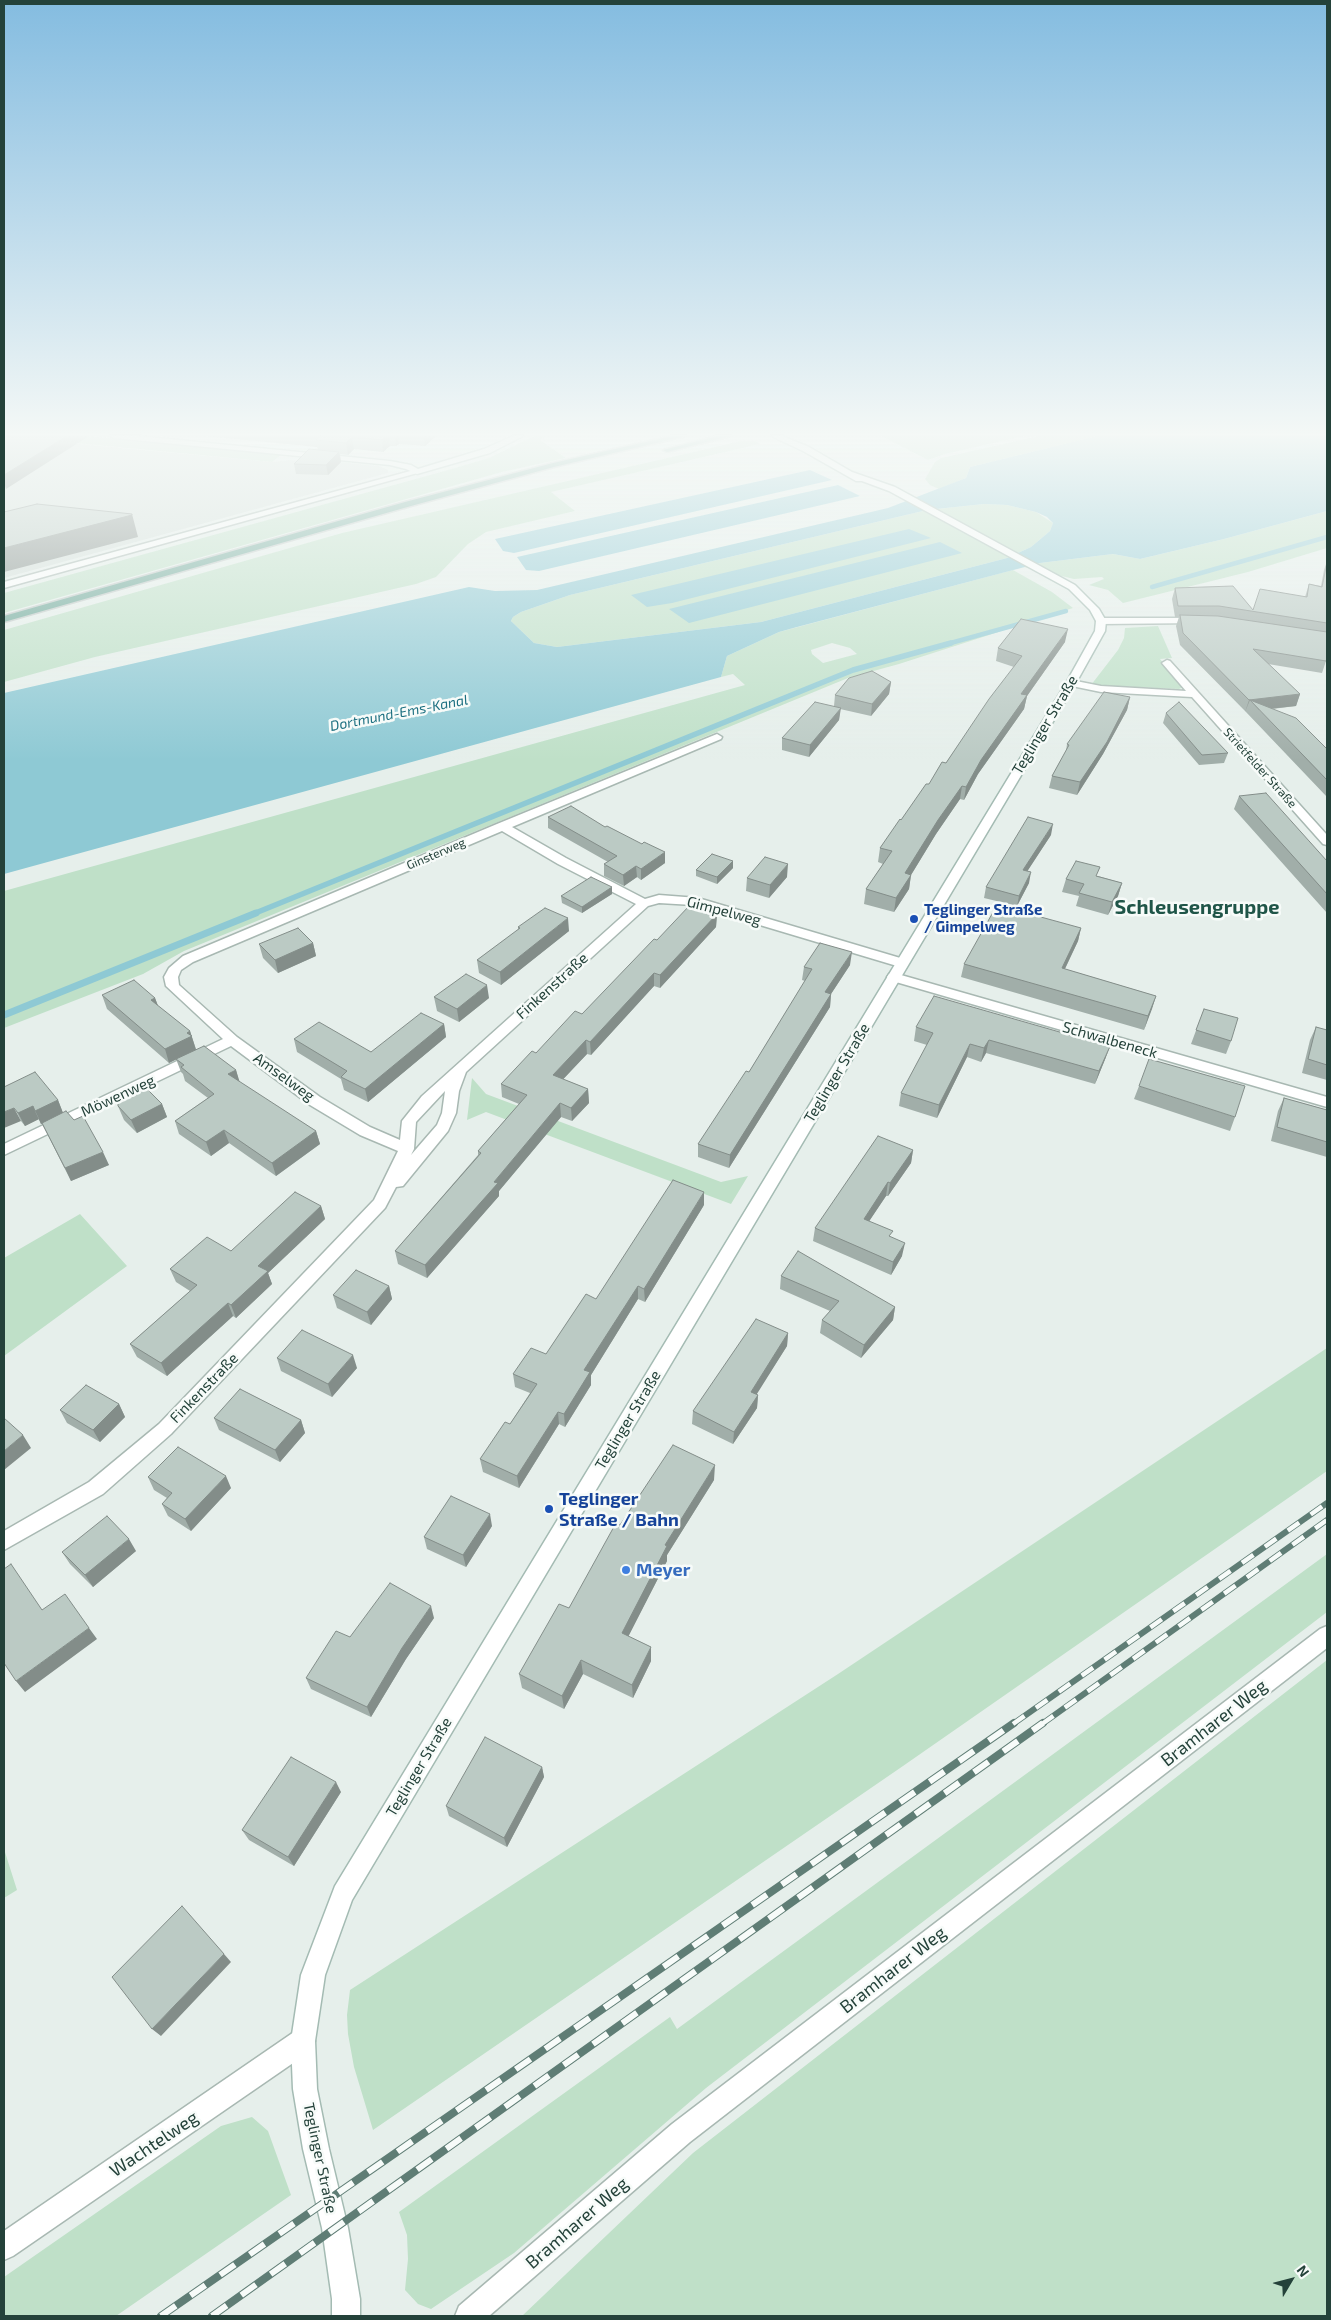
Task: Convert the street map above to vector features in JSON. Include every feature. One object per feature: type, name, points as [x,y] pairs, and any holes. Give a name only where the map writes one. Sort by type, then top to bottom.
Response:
[{"type":"main road","points":[[4,619],[265,544]]},
{"type":"street","points":[[4,585],[153,544]]},
{"type":"street","points":[[982,544],[1040,570],[1072,587],[1094,609],[1101,621],[1206,622]]},
{"type":"street","points":[[987,544],[1004,555],[1020,569],[1084,601]]},
{"type":"street","name":"Teglinger Straße","points":[[346,2316],[346,2299],[335,2228],[316,2150],[305,2089],[304,2041],[313,1975],[343,1894],[1071,683],[1096,641],[1101,621]]},
{"type":"street","name":"Strietfelder Straße","points":[[1167,663],[1327,842]]},
{"type":"street","points":[[1071,683],[1101,689],[1193,694]]},
{"type":"street","name":"Ginsterweg","points":[[173,986],[172,973],[175,968],[188,959],[501,826],[717,737]]},
{"type":"street","points":[[501,826],[562,862],[644,903]]},
{"type":"street","name":"Gimpelweg","points":[[644,903],[659,899],[694,901],[898,970]]},
{"type":"street","name":"Finkenstraße","points":[[380,1204],[407,1150],[409,1121],[426,1099],[644,903]]},
{"type":"street","name":"Schwalbeneck","points":[[898,970],[1327,1102]]},
{"type":"street","name":"Amselweg","points":[[173,986],[232,1040],[315,1101],[365,1131],[407,1150]]},
{"type":"street","name":"Möwenweg","points":[[4,1150],[232,1040]]},
{"type":"street","name":"Finkenstraße","points":[[4,1541],[96,1488],[139,1453],[380,1204],[443,1127],[449,1113],[452,1091],[459,1070]]},
{"type":"street","name":"Bramharer Weg","points":[[469,2316],[681,2133],[1327,1636]]},
{"type":"street","name":"Wachtelweg","points":[[4,2247],[304,2041]]},
{"type":"shaded area","points":[[4,544],[127,544],[4,578]]},
{"type":"green space","points":[[180,544],[247,544],[4,613],[4,593]]},
{"type":"green space","points":[[303,544],[468,544],[436,577],[416,584],[95,657],[4,682],[4,630]]},
{"type":"green space","points":[[783,544],[1034,544],[1007,558],[761,622],[557,647],[534,643],[511,621],[513,617],[521,612],[570,595]]},
{"type":"green space","points":[[1202,544],[1327,544],[1327,548],[1248,572],[1123,603],[1108,590],[1089,585],[1104,579],[1102,577],[1074,579],[1024,567],[1040,563],[1113,554],[1140,559]]},
{"type":"green space","points":[[1013,570],[1052,592],[1073,608],[899,664],[848,678],[184,951],[143,974],[4,1028],[4,891],[745,685],[733,674],[721,677],[727,656],[779,632]],"holes":[[[832,643],[850,648],[857,654],[823,663],[812,654],[811,650]]]},
{"type":"green space","points":[[1158,626],[1172,658],[1160,659],[1184,687],[1179,689],[1091,685],[1118,650],[1124,638],[1125,628]]},
{"type":"green space","points":[[472,1078],[486,1094],[721,1182],[748,1176],[731,1204],[486,1112],[467,1120]]},
{"type":"green space","points":[[80,1214],[127,1266],[4,1356],[4,1258]]},
{"type":"green space","points":[[1327,1348],[1327,1471],[903,1766],[373,2130],[354,2067],[348,2034],[347,2015],[350,1990],[838,1674]]},
{"type":"green space","points":[[1327,1554],[1327,1612],[706,2088],[514,2253],[431,2309],[418,2304],[405,2290],[408,2259],[407,2235],[399,2212],[670,2017],[677,2029]]},
{"type":"green space","points":[[1327,1660],[1327,2316],[522,2316],[693,2153]]},
{"type":"green space","points":[[4,1849],[17,1890],[4,1898]]},
{"type":"green space","points":[[252,2117],[268,2131],[291,2195],[116,2316],[4,2316],[4,2277],[221,2126]]},
{"type":"water","points":[[499,544],[552,544],[514,553],[503,551]]},
{"type":"water","points":[[574,544],[653,544],[539,571],[526,570],[517,557]]},
{"type":"water","name":"Dortmund-Ems-Kanal","points":[[733,544],[783,544],[570,595],[521,612],[513,617],[511,621],[534,643],[557,647],[761,622],[1007,558],[1034,544],[1202,544],[1140,559],[1113,554],[1040,563],[797,627],[779,632],[727,656],[721,677],[4,874],[4,693],[469,587],[495,591],[537,590]]},
{"type":"water","points":[[845,544],[906,544],[672,603],[647,607],[631,595]]},
{"type":"water","points":[[931,544],[945,544],[962,553],[689,623],[669,609]]},
{"type":"building","points":[[4,544],[18,544],[4,548]]},
{"type":"building","points":[[1327,563],[1327,623],[1219,606],[1178,606],[1175,588],[1233,586],[1253,610],[1260,589],[1307,597],[1309,584],[1322,587]]},
{"type":"building","points":[[1180,615],[1218,616],[1327,632],[1327,658],[1326,661],[1253,649],[1300,694],[1249,700],[1183,633]]},
{"type":"building","points":[[1021,619],[1068,629],[1021,694],[1027,695],[981,760],[966,787],[962,786],[938,820],[905,873],[911,875],[896,898],[866,889],[892,851],[880,848],[926,784],[929,784],[942,762],[946,763],[989,699],[1022,656],[998,648]]},
{"type":"building","points":[[872,671],[891,682],[872,704],[835,695],[849,678]]},
{"type":"building","points":[[1104,692],[1130,697],[1107,742],[1080,782],[1052,776],[1069,745],[1067,744]]},
{"type":"building","points":[[1250,700],[1296,718],[1327,749],[1327,780]]},
{"type":"building","points":[[815,702],[841,708],[810,745],[782,738]]},
{"type":"building","points":[[1179,702],[1228,753],[1202,755],[1166,713]]},
{"type":"building","points":[[1266,793],[1327,861],[1327,894],[1239,796]]},
{"type":"building","points":[[571,806],[605,827],[607,826],[642,844],[644,842],[665,852],[641,869],[636,866],[623,875],[604,864],[617,856],[548,817]]},
{"type":"building","points":[[1028,817],[1053,824],[1023,870],[1031,872],[1019,896],[986,887]]},
{"type":"building","points":[[712,854],[733,861],[717,877],[696,870]]},
{"type":"building","points":[[765,857],[788,864],[770,885],[747,878]]},
{"type":"building","points":[[1076,861],[1100,867],[1096,876],[1122,883],[1112,902],[1079,893],[1084,884],[1066,879]]},
{"type":"building","points":[[591,877],[612,887],[582,907],[561,896]]},
{"type":"building","points":[[690,905],[717,914],[660,975],[654,973],[590,1042],[586,1040],[553,1075],[588,1089],[571,1108],[560,1103],[494,1182],[498,1183],[425,1265],[395,1251],[481,1153],[478,1151],[527,1095],[501,1084],[532,1051],[536,1053],[575,1011],[582,1014],[654,939],[657,940]]},
{"type":"building","points":[[997,905],[1081,928],[1062,968],[1156,996],[1148,1016],[964,964]]},
{"type":"building","points":[[545,908],[568,918],[500,972],[477,960],[520,928],[518,927]]},
{"type":"building","points":[[298,928],[313,943],[275,960],[259,944]]},
{"type":"building","points":[[820,943],[852,952],[825,992],[831,994],[730,1155],[698,1144],[746,1071],[749,1072],[812,969],[804,967]]},
{"type":"building","points":[[466,974],[487,985],[457,1009],[434,997]]},
{"type":"building","points":[[134,980],[155,998],[151,1000],[190,1031],[187,1033],[192,1036],[165,1049],[102,995]]},
{"type":"building","points":[[934,996],[1077,1037],[1078,1034],[1111,1044],[1099,1071],[989,1040],[984,1048],[970,1044],[939,1105],[901,1093],[933,1033],[916,1027]]},
{"type":"building","points":[[1204,1009],[1238,1018],[1231,1041],[1196,1030]]},
{"type":"building","points":[[421,1013],[444,1024],[365,1089],[341,1077],[347,1071],[294,1039],[319,1022],[371,1052]]},
{"type":"building","points":[[1316,1027],[1327,1030],[1327,1065],[1308,1059]]},
{"type":"building","points":[[204,1046],[236,1070],[228,1074],[316,1131],[272,1163],[224,1130],[206,1142],[175,1121],[214,1094],[181,1067],[184,1065],[176,1059]]},
{"type":"building","points":[[1149,1059],[1245,1086],[1235,1117],[1139,1086]]},
{"type":"building","points":[[35,1072],[58,1100],[35,1111],[33,1106],[18,1113],[14,1108],[4,1112],[4,1087]]},
{"type":"building","points":[[142,1084],[162,1104],[131,1120],[118,1106],[118,1097]]},
{"type":"building","points":[[1284,1098],[1327,1110],[1327,1142],[1277,1127]]},
{"type":"building","points":[[66,1111],[74,1120],[83,1116],[103,1152],[65,1168],[42,1123]]},
{"type":"building","points":[[878,1136],[913,1150],[890,1183],[888,1182],[864,1219],[893,1231],[889,1236],[905,1243],[893,1262],[815,1228]]},
{"type":"building","points":[[673,1180],[704,1192],[644,1289],[638,1286],[584,1370],[590,1372],[564,1414],[558,1412],[517,1476],[480,1459],[505,1422],[510,1424],[537,1384],[513,1374],[531,1348],[546,1354],[586,1294],[596,1299]]},
{"type":"building","points":[[295,1192],[321,1206],[258,1266],[268,1271],[231,1305],[228,1303],[161,1363],[130,1344],[197,1285],[170,1269],[207,1237],[231,1251]]},
{"type":"building","points":[[798,1251],[895,1307],[864,1345],[822,1320],[839,1301],[781,1276]]},
{"type":"building","points":[[356,1270],[389,1286],[367,1312],[333,1295]]},
{"type":"building","points":[[756,1319],[788,1333],[751,1392],[758,1395],[734,1432],[693,1411]]},
{"type":"building","points":[[302,1330],[353,1355],[328,1384],[277,1358]]},
{"type":"building","points":[[86,1385],[119,1404],[93,1430],[60,1410]]},
{"type":"building","points":[[240,1389],[301,1420],[275,1450],[214,1418]]},
{"type":"building","points":[[4,1418],[23,1435],[4,1451]]},
{"type":"building","points":[[673,1445],[715,1465],[665,1545],[667,1546],[622,1633],[651,1647],[632,1685],[581,1660],[562,1696],[519,1674],[559,1604],[569,1608],[616,1523],[620,1525]]},
{"type":"building","points":[[178,1447],[226,1476],[185,1519],[162,1504],[172,1493],[148,1477]]},
{"type":"building","points":[[451,1496],[490,1514],[463,1555],[424,1537]]},
{"type":"building","points":[[107,1516],[129,1539],[85,1575],[62,1552]]},
{"type":"building","points":[[11,1564],[42,1610],[65,1594],[89,1628],[16,1681],[4,1663],[4,1569]]},
{"type":"building","points":[[390,1583],[431,1606],[402,1648],[367,1707],[306,1678],[336,1631],[350,1637]]},
{"type":"building","points":[[485,1737],[542,1767],[504,1838],[446,1806]]},
{"type":"building","points":[[291,1757],[336,1782],[288,1857],[242,1830]]},
{"type":"building","points":[[182,1906],[224,1954],[152,2029],[112,1977]]},
{"type":"waterway","points":[[1152,587],[1302,544]]},
{"type":"waterway","points":[[947,644],[1066,611]]},
{"type":"waterway","points":[[253,914],[853,670],[951,643]]},
{"type":"waterway","points":[[4,1015],[256,913]]},
{"type":"railway","points":[[1013,1724],[1327,1503]]},
{"type":"railway","points":[[1042,1724],[1327,1520]]},
{"type":"railway","points":[[161,2316],[1014,1723]]},
{"type":"railway","points":[[212,2316],[1043,1723]]},
{"type":"place","name":"Teglinger Straße / Gimpelweg","points":[[914,919]]},
{"type":"place","name":"Teglinger Straße / Bahn","points":[[549,1509]]},
{"type":"place","name":"Meyer","points":[[626,1570]]},
{"type":"district","name":"Schleusengruppe","points":[[1197,907]]}]
